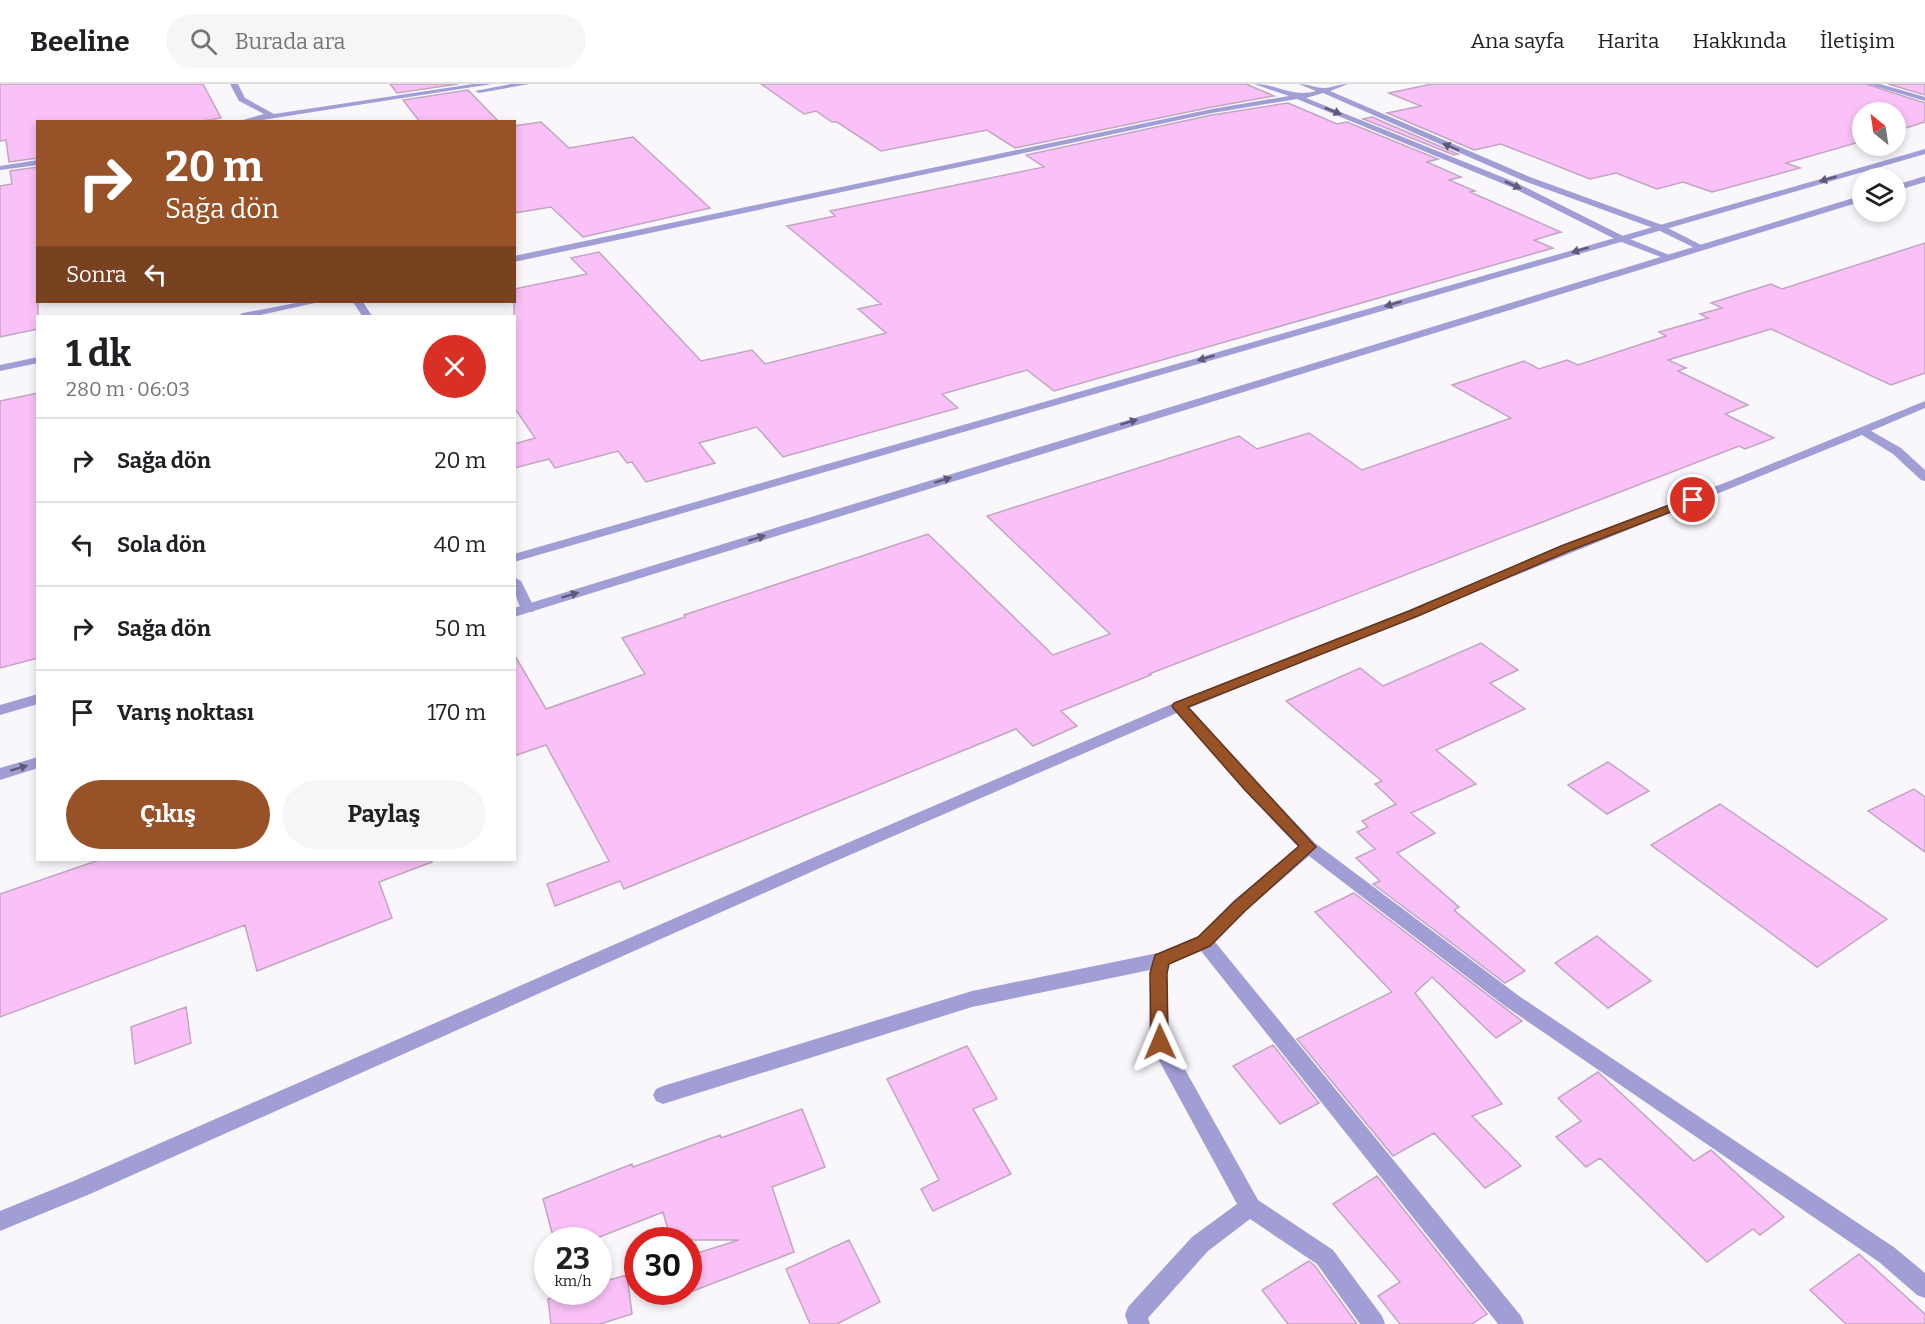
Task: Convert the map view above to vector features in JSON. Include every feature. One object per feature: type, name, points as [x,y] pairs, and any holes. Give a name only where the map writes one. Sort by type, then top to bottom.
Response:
[{"type":"street","points":[[234,84],[243,99],[284,120]]},
{"type":"street","points":[[244,120],[484,87],[525,84]]},
{"type":"street","points":[[1258,84],[1296,96],[1514,185],[1622,239],[1669,257]]},
{"type":"street","points":[[1303,84],[1527,178],[1659,227],[1700,247]]},
{"type":"street","points":[[516,259],[984,158],[1324,91],[1344,84]]},
{"type":"street","points":[[1872,84],[1925,99]]},
{"type":"street","points":[[313,120],[484,87]]},
{"type":"street","points":[[239,120],[243,99]]},
{"type":"street","points":[[516,557],[1925,152]]},
{"type":"street","points":[[0,160],[36,155]]},
{"type":"street","points":[[0,168],[36,162]]},
{"type":"street","points":[[1906,185],[1925,179]]},
{"type":"street","points":[[516,590],[521,611],[1852,201]]},
{"type":"street","points":[[248,315],[309,303]]},
{"type":"street","points":[[0,368],[36,360]]},
{"type":"street","points":[[0,1221],[1179,706],[1414,614],[1565,549],[1736,483],[1925,404]]},
{"type":"street","points":[[1862,430],[1897,451],[1925,477]]},
{"type":"street","points":[[0,710],[36,700]]},
{"type":"street","points":[[1179,706],[1309,847],[1512,1001],[1878,1248],[1925,1287]]},
{"type":"street","points":[[0,774],[36,763]]},
{"type":"street","points":[[663,1095],[972,999],[1161,960],[1204,942],[1239,906],[1309,847]]},
{"type":"street","points":[[1204,942],[1513,1324]]},
{"type":"street","points":[[1161,960],[1158,973],[1160,1042],[1250,1207],[1325,1257],[1374,1324]]},
{"type":"street","points":[[1139,1324],[1136,1315],[1200,1244],[1250,1207]]},
{"type":"building","points":[[0,84],[203,84],[221,118],[209,120],[36,120],[36,158],[9,162],[6,140],[0,141]]},
{"type":"building","points":[[390,84],[458,84],[397,93]]},
{"type":"building","points":[[761,84],[1246,84],[1274,96],[1015,148],[987,130],[881,151],[816,111],[804,114]]},
{"type":"building","points":[[1432,84],[1866,84],[1925,103],[1925,122],[1906,128],[1906,102],[1852,102],[1852,144],[1786,163],[1800,168],[1712,192],[1683,182],[1657,189],[1616,173],[1590,179],[1501,144],[1474,150],[1387,113],[1421,106],[1389,93]]},
{"type":"building","points":[[1888,84],[1925,84],[1925,95]]},
{"type":"building","points":[[468,90],[497,120],[418,120],[403,100]]},
{"type":"building","points":[[1288,103],[1337,124],[1347,122],[1438,159],[1427,162],[1461,177],[1449,180],[1475,191],[1470,192],[1561,232],[1534,240],[1553,248],[1054,391],[1027,370],[942,394],[958,408],[783,457],[757,427],[699,443],[715,463],[646,482],[632,462],[627,463],[618,451],[555,468],[549,459],[516,467],[516,443],[535,438],[516,410],[514,303],[516,303],[516,289],[587,274],[571,258],[599,252],[701,361],[752,350],[765,364],[886,333],[858,309],[881,304],[787,226],[835,216],[830,211],[1044,167],[1026,155],[1212,115]]},
{"type":"building","points":[[1372,117],[1458,154],[1454,155],[1363,119]]},
{"type":"building","points":[[541,122],[569,148],[633,137],[710,208],[583,237],[551,207],[516,213],[516,126]]},
{"type":"building","points":[[36,167],[36,303],[38,303],[38,315],[36,315],[36,329],[0,337],[0,186],[12,184],[10,171]]},
{"type":"building","points":[[1925,243],[1925,373],[1891,385],[1771,329],[1668,360],[1686,368],[1678,371],[1748,405],[1725,414],[1774,438],[1745,449],[1739,446],[1149,674],[1151,675],[1061,711],[1077,726],[1033,746],[1016,729],[624,889],[620,881],[555,906],[547,884],[609,861],[546,745],[516,755],[516,657],[546,709],[645,674],[622,638],[685,617],[684,615],[928,534],[1053,655],[1110,634],[987,516],[1239,436],[1257,449],[1309,433],[1362,470],[1511,418],[1452,385],[1524,361],[1539,369],[1567,360],[1578,365],[1666,336],[1659,332],[1708,318],[1700,314],[1722,308],[1711,303],[1771,284],[1782,289]]},
{"type":"building","points":[[36,393],[36,659],[0,668],[0,401]]},
{"type":"building","points":[[1481,643],[1518,670],[1490,683],[1525,709],[1436,750],[1476,784],[1411,813],[1435,833],[1397,853],[1459,907],[1454,910],[1525,971],[1505,983],[1373,884],[1380,881],[1356,858],[1375,849],[1357,832],[1368,827],[1362,821],[1396,804],[1375,784],[1382,781],[1286,701],[1360,668],[1383,686]]},
{"type":"building","points":[[1608,762],[1649,791],[1607,814],[1568,785]]},
{"type":"building","points":[[1914,789],[1925,797],[1925,852],[1868,811]]},
{"type":"building","points":[[1720,804],[1887,919],[1817,967],[1651,845]]},
{"type":"building","points":[[96,861],[432,862],[379,882],[392,918],[257,971],[245,925],[0,1017],[0,894]]},
{"type":"building","points":[[1354,893],[1522,1021],[1496,1038],[1432,977],[1415,993],[1502,1104],[1472,1116],[1521,1166],[1485,1188],[1434,1133],[1393,1156],[1297,1039],[1392,992],[1315,912]]},
{"type":"building","points":[[1597,936],[1651,981],[1608,1008],[1555,963]]},
{"type":"building","points":[[186,1007],[191,1043],[135,1064],[131,1027]]},
{"type":"building","points":[[1273,1045],[1319,1103],[1280,1124],[1233,1066]]},
{"type":"building","points":[[967,1046],[997,1099],[973,1109],[1011,1174],[933,1211],[921,1189],[939,1180],[887,1079]]},
{"type":"building","points":[[1598,1072],[1694,1161],[1711,1150],[1784,1217],[1760,1235],[1753,1229],[1707,1262],[1600,1158],[1586,1167],[1556,1137],[1581,1121],[1558,1098]]},
{"type":"building","points":[[802,1109],[825,1167],[772,1187],[794,1252],[702,1288],[702,1252],[739,1240],[702,1240],[702,1227],[667,1227],[663,1212],[612,1232],[612,1227],[551,1227],[543,1199],[632,1164],[633,1167],[720,1135],[721,1138]]},
{"type":"building","points":[[1377,1176],[1487,1314],[1472,1324],[1400,1324],[1378,1296],[1400,1282],[1333,1204]]},
{"type":"building","points":[[849,1240],[880,1302],[837,1324],[810,1324],[786,1269]]},
{"type":"building","points":[[1859,1254],[1925,1314],[1925,1324],[1846,1324],[1810,1290]]},
{"type":"building","points":[[1309,1261],[1357,1324],[1288,1324],[1262,1290]]},
{"type":"building","points":[[624,1276],[624,1305],[631,1305],[632,1314],[600,1324],[551,1324],[549,1305],[612,1305],[612,1279]]},
{"type":"route","points":[[1160,1042],[1158,973],[1161,960],[1204,942],[1239,906],[1309,847],[1179,706],[1414,614],[1565,549],[1693,500]]}]
